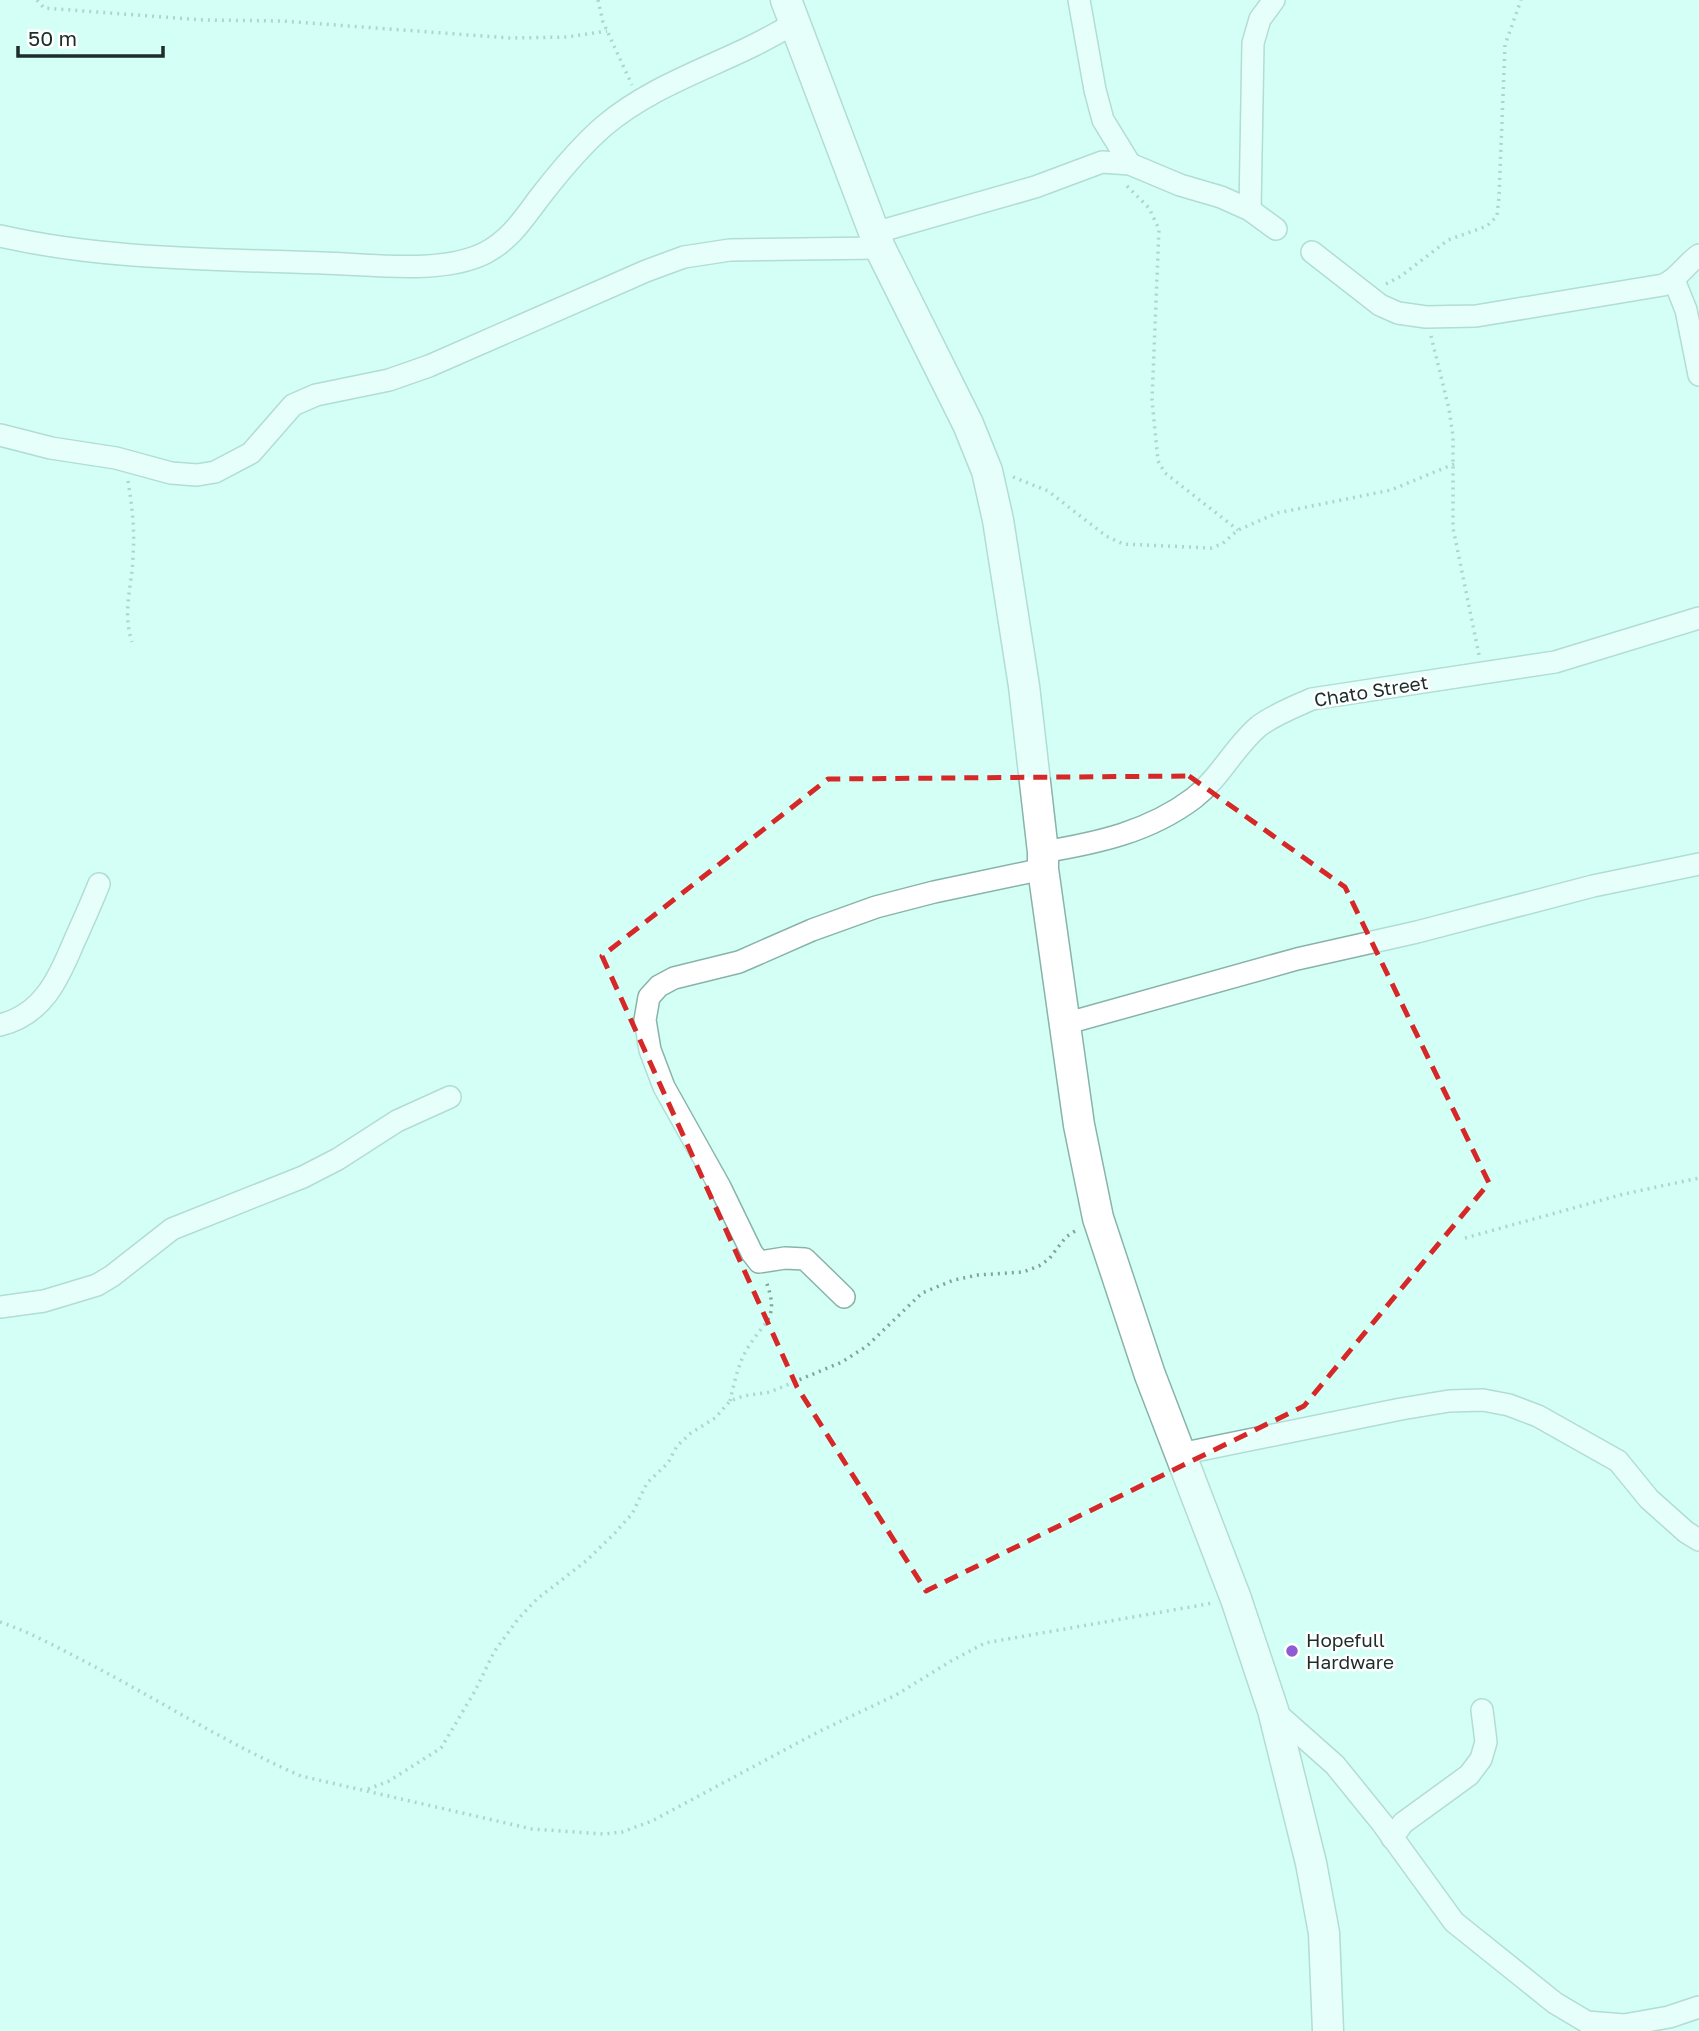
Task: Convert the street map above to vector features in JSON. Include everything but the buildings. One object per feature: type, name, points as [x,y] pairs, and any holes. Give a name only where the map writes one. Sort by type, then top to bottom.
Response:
[{"type":"street","points":[[1079,0],[1092,76],[1103,120],[1130,164]]},
{"type":"street","points":[[1250,210],[1253,43],[1260,19],[1273,0]]},
{"type":"street","points":[[0,236],[43,246],[138,257],[421,265],[470,259],[503,242],[523,221],[542,193],[594,136],[638,100],[767,40],[790,11]]},
{"type":"street","points":[[790,11],[877,240],[962,411],[987,471],[998,520],[1024,686],[1043,860],[1079,1125],[1098,1218],[1150,1375],[1236,1599],[1273,1710],[1311,1863],[1324,1933],[1328,2031]]},
{"type":"street","points":[[0,435],[37,445],[127,461],[171,473],[197,475],[215,472],[251,453],[293,405],[316,395],[389,380],[429,366],[684,257],[730,250],[877,240],[1102,162],[1130,164],[1250,210],[1276,229]]},
{"type":"street","points":[[1312,252],[1380,304],[1398,313],[1426,317],[1476,316],[1663,285],[1674,280],[1681,269],[1699,255]]},
{"type":"street","points":[[1674,280],[1686,310],[1699,375]]},
{"type":"street","name":"Chato Street","points":[[759,1262],[664,1087],[650,1050],[645,1020],[649,997],[659,986],[674,978],[739,962],[812,930],[876,907],[1133,833],[1194,798],[1260,726],[1278,714],[1312,699],[1555,662],[1699,618]]},
{"type":"street","points":[[1064,1024],[1272,965],[1417,932],[1592,886],[1699,864]]},
{"type":"street","points":[[0,1026],[38,1005],[51,990],[65,966],[99,884]]},
{"type":"street","points":[[0,1307],[44,1301],[97,1285],[126,1266],[172,1229],[303,1177],[338,1159],[397,1121],[450,1097]]},
{"type":"street","points":[[759,1262],[785,1258],[805,1259],[844,1297]]},
{"type":"street","points":[[1180,1454],[1401,1409],[1449,1401],[1483,1400],[1509,1405],[1538,1416],[1618,1461],[1650,1499],[1686,1532],[1699,1540]]},
{"type":"street","points":[[1273,1710],[1335,1765],[1454,1922],[1555,2003],[1593,2027],[1669,2017],[1699,2007]]},
{"type":"street","points":[[1392,1839],[1403,1823],[1469,1775],[1481,1759],[1486,1742],[1482,1710]]},
{"type":"path","points":[[37,0],[44,8],[203,20],[282,21],[510,38],[567,37],[607,32]]},
{"type":"path","points":[[598,0],[603,22],[638,100]]},
{"type":"path","points":[[1368,294],[1401,276],[1448,240],[1487,226],[1497,216],[1505,45],[1521,0]]},
{"type":"path","points":[[1102,162],[1149,208],[1159,229],[1152,400],[1158,461],[1165,473],[1238,530]]},
{"type":"path","points":[[1426,317],[1449,409],[1454,464],[1453,528],[1483,673]]},
{"type":"path","points":[[127,461],[134,522],[134,557],[126,619],[132,642]]},
{"type":"path","points":[[987,471],[1022,480],[1048,491],[1106,536],[1123,544],[1211,548],[1222,544],[1238,530],[1278,513],[1391,490],[1454,464]]},
{"type":"path","points":[[1465,1238],[1624,1194],[1699,1178]]},
{"type":"path","points":[[366,1790],[389,1781],[441,1748],[475,1691],[494,1652],[518,1619],[537,1599],[586,1561],[613,1535],[632,1514],[647,1483],[668,1463],[677,1446],[691,1433],[715,1418],[730,1401],[770,1392],[842,1362],[867,1346],[922,1293],[954,1280],[978,1275],[1023,1272],[1040,1266],[1066,1237],[1098,1218]]},
{"type":"path","points":[[730,1401],[745,1352],[768,1322],[771,1313],[770,1293],[759,1262]]},
{"type":"path","points":[[0,1622],[137,1688],[301,1776],[532,1829],[591,1834],[622,1832],[652,1821],[818,1732],[896,1695],[985,1643],[1236,1599]]},
{"type":"highlighted area","points":[[1189,776],[1345,887],[1489,1183],[1304,1406],[926,1591],[797,1387],[602,956],[828,779]]},
{"type":"place","name":"Hopefull Hardware","points":[[1292,1651]]}]
